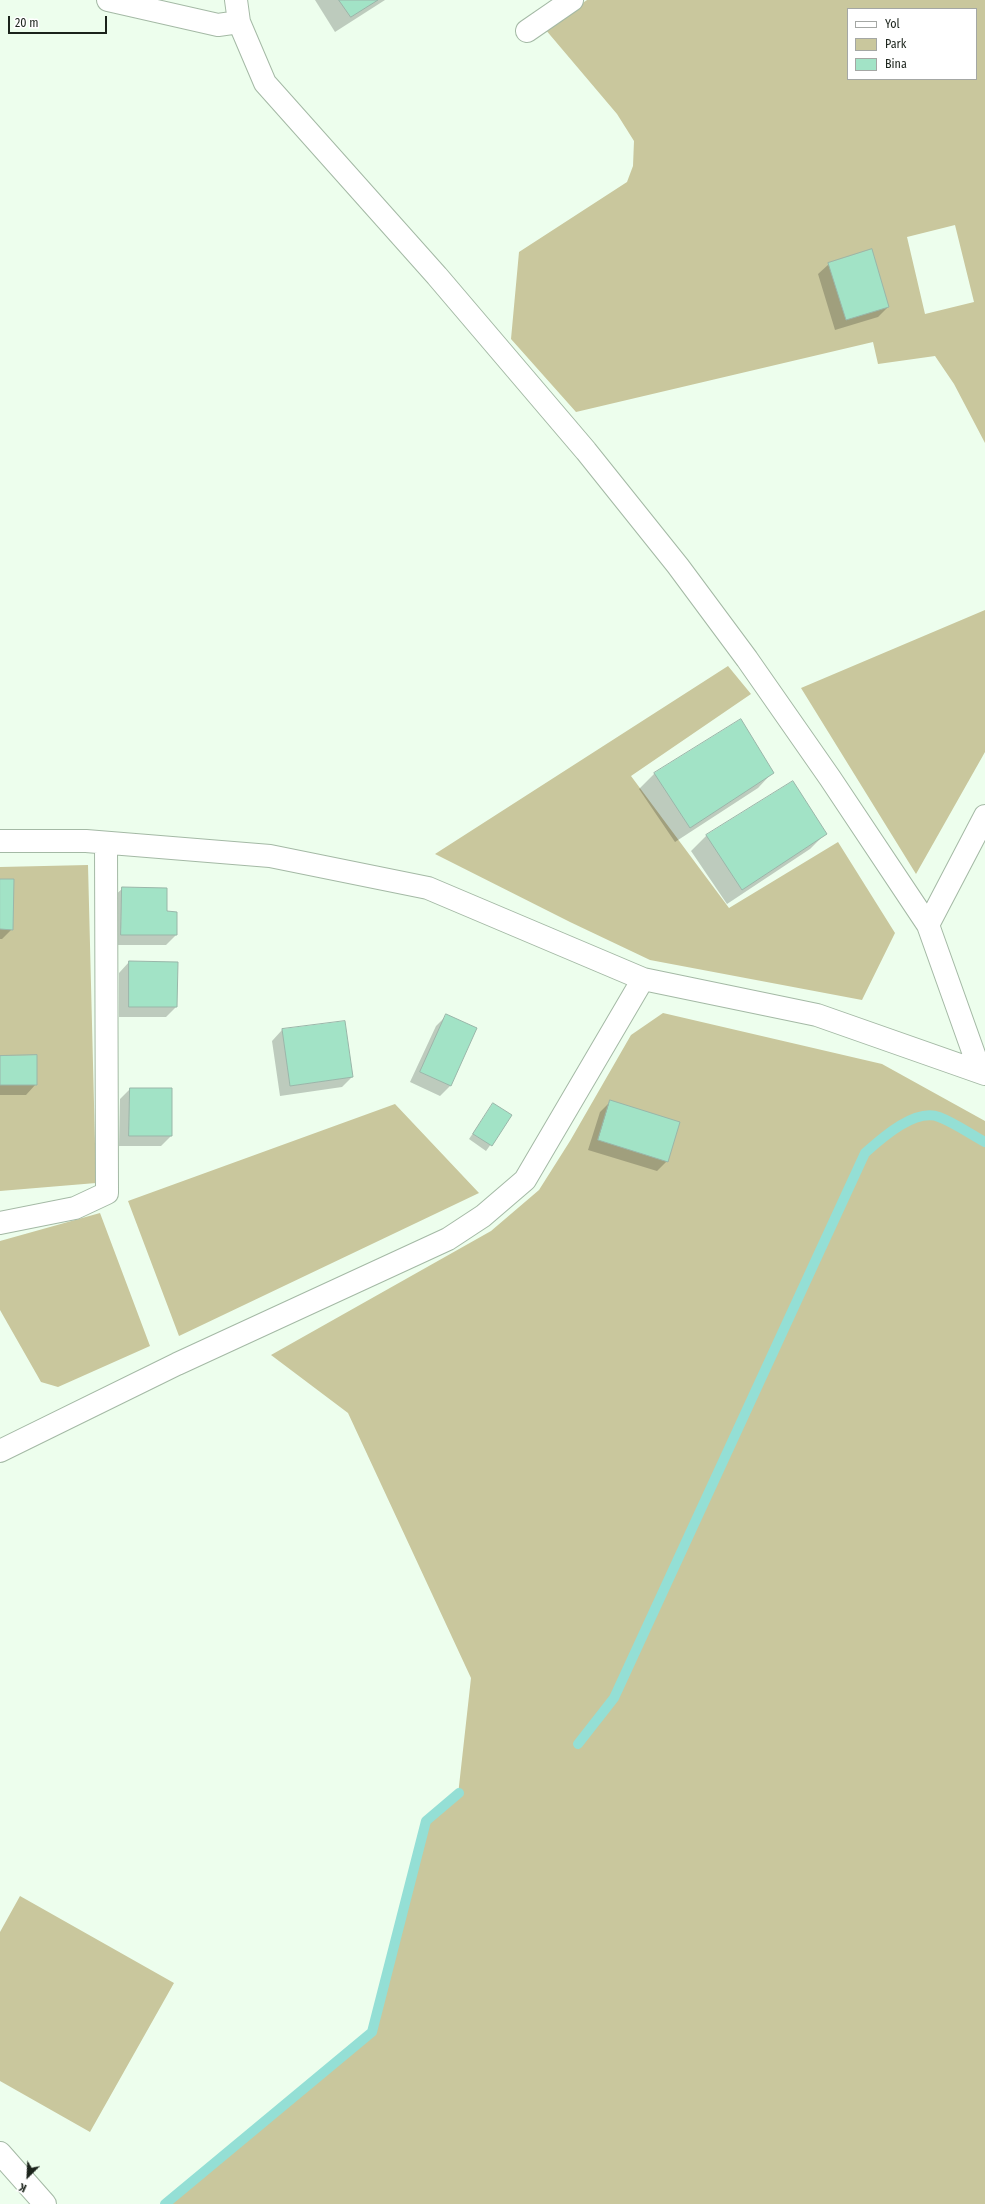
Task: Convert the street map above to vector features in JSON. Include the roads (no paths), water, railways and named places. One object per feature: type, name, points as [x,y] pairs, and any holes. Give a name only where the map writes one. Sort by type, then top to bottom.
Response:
[{"type":"street","points":[[108,0],[218,25],[240,22]]},
{"type":"street","points":[[236,0],[240,22],[265,84],[437,276],[586,451],[678,566],[769,690],[928,925],[983,1072]]},
{"type":"street","points":[[526,31],[572,0]]},
{"type":"street","points":[[928,925],[985,816]]},
{"type":"street","points":[[0,841],[86,841],[270,856],[428,888],[643,979],[817,1015],[983,1072]]},
{"type":"street","points":[[0,1223],[75,1208],[107,1193],[106,843]]},
{"type":"street","points":[[0,1451],[177,1364],[448,1239],[484,1216],[525,1180],[643,979]]},
{"type":"street","points":[[0,2153],[45,2204]]},
{"type":"waterway","points":[[578,1744],[614,1698],[865,1153],[899,1126],[910,1120],[930,1115],[945,1119],[985,1142]]},
{"type":"waterway","points":[[165,2204],[372,2032],[426,1821],[459,1793]]}]
